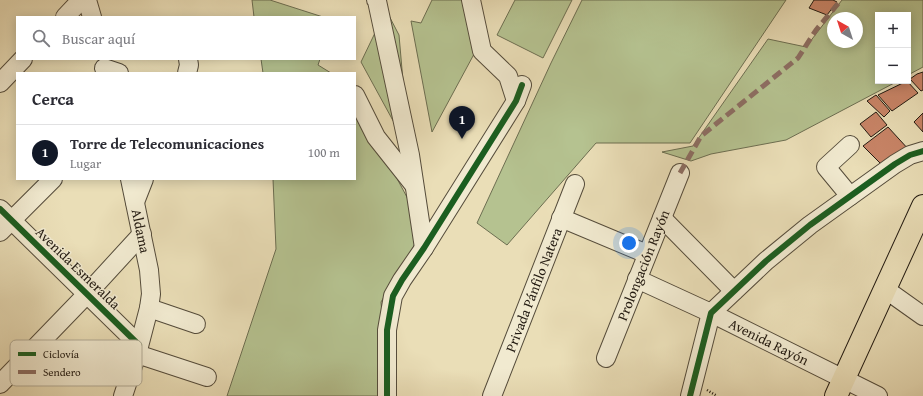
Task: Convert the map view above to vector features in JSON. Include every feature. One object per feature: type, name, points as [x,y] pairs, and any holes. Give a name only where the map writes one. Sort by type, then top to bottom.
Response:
[{"type":"main road","points":[[840,388],[923,206]]},
{"type":"street","points":[[66,16],[81,0]]},
{"type":"street","points":[[87,0],[92,16]]},
{"type":"street","points":[[376,0],[378,1],[410,155],[424,248]]},
{"type":"street","points":[[387,396],[387,330],[393,296],[519,93],[508,76],[482,51],[471,0]]},
{"type":"street","points":[[0,83],[23,60]]},
{"type":"street","points":[[186,72],[189,65],[188,60]]},
{"type":"street","points":[[356,97],[376,137],[415,186]]},
{"type":"street","points":[[850,145],[826,167],[850,196]]},
{"type":"street","points":[[690,396],[711,313],[766,261],[810,225],[895,164],[910,155],[923,151]]},
{"type":"street","name":"Prolongación Rayón","points":[[606,358],[680,173]]},
{"type":"street","points":[[4,220],[52,180]]},
{"type":"street","name":"Aldama","points":[[130,180],[151,283],[149,308],[141,340]]},
{"type":"street","points":[[134,202],[144,180]]},
{"type":"street","name":"Privada Pánfilo Natera","points":[[492,396],[575,184]]},
{"type":"street","points":[[561,218],[647,254]]},
{"type":"street","points":[[662,218],[734,291]]},
{"type":"street","name":"Avenida Esmeralda","points":[[4,220],[87,294],[129,340]]},
{"type":"street","points":[[43,340],[142,234]]},
{"type":"street","name":"Avenida Rayón","points":[[638,279],[711,313],[840,388],[878,396]]},
{"type":"street","points":[[885,290],[923,316]]},
{"type":"street","points":[[149,308],[196,324]]},
{"type":"street","points":[[142,352],[207,377]]},
{"type":"street","points":[[0,384],[10,374]]},
{"type":"street","name":"Aldama","points":[[123,396],[126,386]]},
{"type":"green space","points":[[252,0],[270,0],[320,16],[254,16]]},
{"type":"green space","points":[[432,0],[479,0],[480,43],[432,132],[411,21],[421,23]]},
{"type":"green space","points":[[515,0],[572,0],[543,58],[497,35]]},
{"type":"green space","points":[[582,0],[786,0],[690,143],[596,143],[507,245],[477,223],[551,63]]},
{"type":"green space","points":[[842,0],[923,0],[923,67],[911,73],[911,12],[875,12],[875,84],[892,84],[786,140],[711,154],[691,161],[662,152],[693,146],[768,39],[806,47],[827,20],[827,48],[863,48],[863,12],[833,12]]},
{"type":"green space","points":[[386,10],[399,35],[409,150],[361,62]]},
{"type":"green space","points":[[261,60],[320,60],[318,65],[329,72],[263,72]]},
{"type":"green space","points":[[356,102],[424,229],[381,302],[390,396],[227,396],[276,249],[273,180],[356,180]]},
{"type":"building","points":[[814,0],[833,0],[837,2],[829,12],[827,12],[827,15],[809,8]]},
{"type":"building","points":[[923,72],[923,90],[921,91],[911,80],[911,78]]},
{"type":"building","points":[[901,84],[910,84],[918,93],[892,111],[878,95]]},
{"type":"building","points":[[876,95],[890,111],[884,117],[867,101]]},
{"type":"building","points":[[876,112],[887,125],[871,137],[860,124]]},
{"type":"building","points":[[923,113],[923,132],[914,122]]},
{"type":"building","points":[[888,127],[910,151],[885,168],[863,146]]},
{"type":"marked path","points":[[680,173],[701,136],[798,58],[816,30],[841,0]]},
{"type":"cycle path","points":[[387,396],[387,330],[393,296],[516,101],[522,85]]},
{"type":"cycle path","points":[[690,396],[711,313],[766,261],[810,225],[895,164],[910,155],[923,151]]},
{"type":"cycle path","points":[[0,209],[134,340]]},
{"type":"place","name":"Torre de Telecomunicaciones","points":[[462,139]]}]
